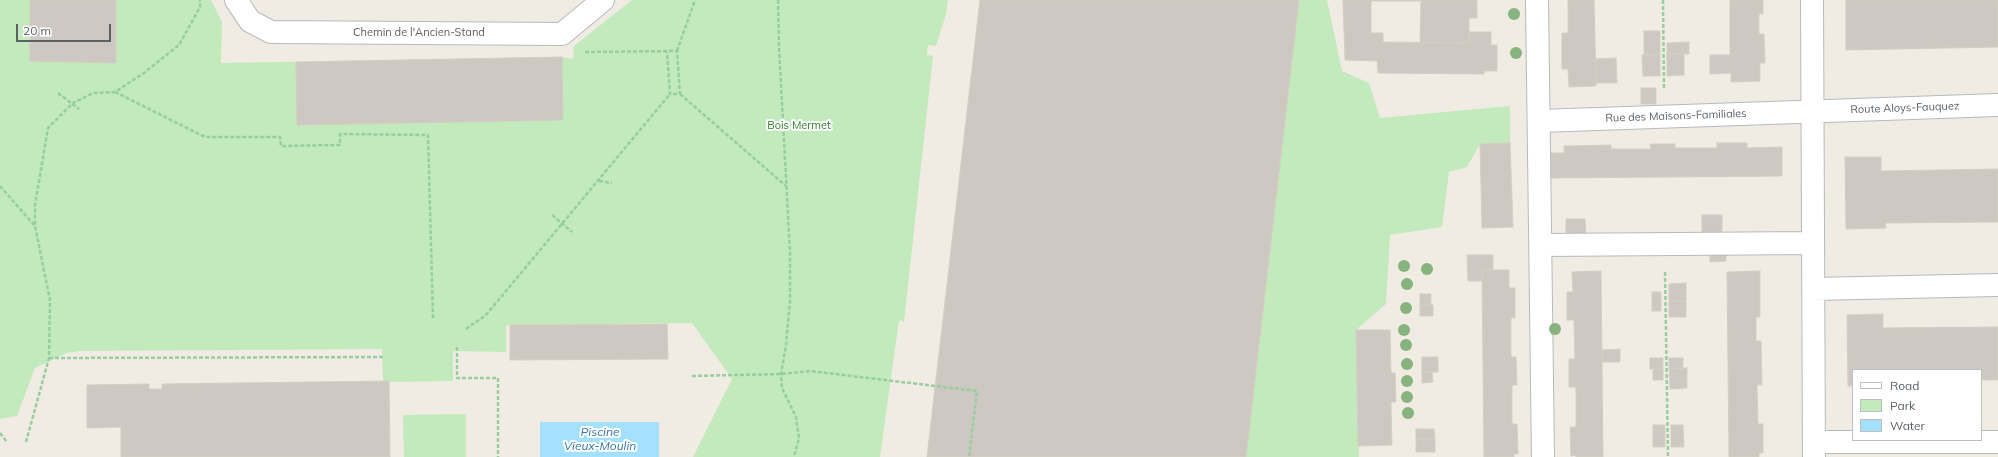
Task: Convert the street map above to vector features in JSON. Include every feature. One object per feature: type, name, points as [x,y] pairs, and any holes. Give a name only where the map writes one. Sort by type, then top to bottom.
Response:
[{"type":"street","name":"Chemin de l'Ancien-Stand","points":[[236,0],[250,21],[271,32],[562,34]]},
{"type":"street","points":[[562,34],[603,0]]},
{"type":"street","points":[[1538,0],[1542,244],[1543,457]]},
{"type":"street","points":[[1812,0],[1814,449],[1998,442]]},
{"type":"street","name":"Route Aloys-Fauquez","points":[[1813,111],[1998,105]]},
{"type":"street","name":"Rue des Maisons-Familiales","points":[[1540,121],[1813,111]]},
{"type":"street","points":[[1542,244],[1814,243]]},
{"type":"street","points":[[1814,289],[1998,285]]},
{"type":"path","points":[[115,92],[144,73],[178,45],[200,7],[200,0]]},
{"type":"path","points":[[680,94],[677,51],[695,0]]},
{"type":"path","points":[[778,0],[790,252],[790,301],[786,345],[781,374],[782,388],[796,417],[800,438],[794,457]]},
{"type":"path","points":[[1662,0],[1665,117]]},
{"type":"path","points":[[562,34],[572,52],[677,51]]},
{"type":"path","points":[[466,328],[486,315],[670,94],[668,52]]},
{"type":"path","points":[[26,442],[49,358],[50,300],[35,226],[35,205],[48,128],[73,103],[93,93],[115,92],[205,137],[280,137],[281,146],[340,145],[340,134],[428,135],[433,318]]},
{"type":"path","points":[[58,93],[79,109]]},
{"type":"path","points":[[670,94],[680,94],[787,186]]},
{"type":"path","points":[[599,181],[612,183]]},
{"type":"path","points":[[0,186],[35,226]]},
{"type":"path","points":[[552,215],[572,232]]},
{"type":"path","points":[[1665,244],[1668,457]]},
{"type":"path","points":[[457,347],[458,378],[498,378],[498,457]]},
{"type":"path","points":[[49,358],[383,356]]},
{"type":"path","points":[[692,376],[781,374],[810,371],[977,391],[969,457]]},
{"type":"path","points":[[0,433],[7,442]]},
{"type":"green space","name":"Bois Mermet","points":[[0,0],[211,0],[222,22],[221,63],[562,57],[573,59],[574,46],[632,0],[948,0],[946,14],[936,46],[928,45],[927,55],[933,56],[904,322],[899,320],[880,457],[693,457],[732,379],[692,323],[506,325],[506,352],[453,351],[453,381],[383,382],[382,349],[80,351],[67,353],[35,368],[17,416],[0,419]]},
{"type":"green space","points":[[1299,0],[1327,0],[1342,71],[1369,83],[1380,118],[1510,106],[1510,143],[1480,144],[1467,167],[1449,172],[1442,227],[1390,235],[1386,304],[1356,330],[1359,457],[1246,457]]},
{"type":"green space","points":[[466,414],[466,457],[404,457],[403,415]]},
{"type":"water","name":"Piscine Vieux-Moulin","points":[[540,422],[659,422],[659,457],[540,457]]},
{"type":"building","points":[[30,0],[116,0],[116,63],[30,61]]},
{"type":"building","points":[[980,0],[1299,0],[1246,457],[927,457]]},
{"type":"building","points":[[1343,0],[1371,0],[1371,33],[1383,33],[1383,42],[1469,43],[1469,32],[1491,32],[1491,45],[1497,45],[1497,71],[1484,71],[1484,74],[1378,73],[1377,61],[1345,60]]},
{"type":"building","points":[[1371,0],[1477,0],[1477,18],[1469,18],[1469,43],[1420,42],[1421,1]]},
{"type":"building","points":[[1568,0],[1594,0],[1596,86],[1569,87],[1568,69],[1562,69],[1562,33],[1568,33]]},
{"type":"building","points":[[1730,0],[1763,0],[1763,14],[1759,14],[1759,34],[1764,34],[1765,63],[1760,63],[1760,81],[1731,82],[1731,73],[1710,74],[1710,55],[1730,55]]},
{"type":"building","points":[[1846,0],[1998,0],[1998,47],[1846,50]]},
{"type":"building","points":[[1644,31],[1660,31],[1660,55],[1644,55]]},
{"type":"building","points":[[1689,42],[1689,54],[1667,54],[1667,43]]},
{"type":"building","points":[[1667,54],[1684,54],[1684,75],[1667,76]]},
{"type":"building","points":[[1642,55],[1660,55],[1660,76],[1643,76]]},
{"type":"building","points":[[562,57],[563,120],[297,125],[296,62]]},
{"type":"building","points":[[1616,58],[1617,83],[1596,83],[1595,59]]},
{"type":"building","points":[[1641,88],[1656,88],[1656,104],[1641,104]]},
{"type":"building","points":[[1510,143],[1513,227],[1482,228],[1480,144]]},
{"type":"building","points":[[1717,143],[1747,143],[1747,148],[1782,147],[1782,176],[1550,178],[1549,153],[1564,153],[1564,146],[1611,145],[1611,149],[1651,149],[1650,144],[1675,144],[1675,148],[1717,148]]},
{"type":"building","points":[[1845,157],[1881,157],[1881,171],[1998,169],[1998,222],[1885,223],[1886,228],[1846,229]]},
{"type":"building","points":[[1702,215],[1722,215],[1722,232],[1702,232]]},
{"type":"building","points":[[1566,219],[1585,219],[1586,236],[1566,236]]},
{"type":"building","points":[[1710,253],[1726,253],[1726,261],[1710,262]]},
{"type":"building","points":[[1467,255],[1493,255],[1493,270],[1482,270],[1482,281],[1468,281]]},
{"type":"building","points":[[1482,270],[1509,270],[1509,288],[1515,288],[1515,318],[1511,318],[1511,357],[1516,357],[1517,385],[1512,385],[1512,424],[1517,424],[1518,454],[1514,454],[1514,457],[1484,457]]},
{"type":"building","points":[[1601,271],[1603,457],[1576,457],[1576,455],[1571,456],[1570,427],[1576,427],[1576,387],[1569,387],[1569,359],[1575,359],[1574,320],[1567,320],[1567,292],[1573,292],[1572,272]]},
{"type":"building","points":[[1760,271],[1760,317],[1756,317],[1756,341],[1761,341],[1762,385],[1757,385],[1758,424],[1763,424],[1763,453],[1759,453],[1759,457],[1729,457],[1727,272]]},
{"type":"building","points":[[1686,283],[1686,301],[1669,301],[1669,284]]},
{"type":"building","points":[[1652,292],[1661,292],[1661,311],[1652,311]]},
{"type":"building","points":[[1420,294],[1431,294],[1431,305],[1420,305]]},
{"type":"building","points":[[1669,301],[1686,301],[1686,317],[1669,317]]},
{"type":"building","points":[[1420,305],[1433,305],[1433,316],[1420,316]]},
{"type":"building","points":[[1883,314],[1883,328],[1998,327],[1998,380],[1982,380],[1982,369],[1852,369],[1852,386],[1848,386],[1847,315]]},
{"type":"building","points":[[667,324],[668,359],[510,360],[510,325]]},
{"type":"building","points":[[1356,330],[1390,330],[1391,373],[1395,373],[1396,402],[1391,402],[1392,445],[1358,446]]},
{"type":"building","points":[[1620,349],[1620,362],[1602,362],[1602,350]]},
{"type":"building","points":[[1422,357],[1438,357],[1438,372],[1422,372]]},
{"type":"building","points":[[1650,358],[1663,358],[1663,369],[1650,369]]},
{"type":"building","points":[[1669,358],[1683,358],[1683,369],[1669,369]]},
{"type":"building","points":[[1687,368],[1687,388],[1670,389],[1669,369]]},
{"type":"building","points":[[1653,369],[1663,369],[1663,380],[1653,380]]},
{"type":"building","points":[[1422,372],[1432,372],[1433,382],[1422,383]]},
{"type":"building","points":[[389,381],[390,457],[121,457],[121,427],[87,428],[87,385],[149,384],[149,389],[162,389],[162,384]]},
{"type":"building","points":[[1653,425],[1665,425],[1665,447],[1653,447]]},
{"type":"building","points":[[1671,425],[1683,425],[1684,447],[1671,447]]},
{"type":"building","points":[[1416,429],[1434,429],[1435,439],[1416,439]]},
{"type":"building","points":[[1416,439],[1435,439],[1435,452],[1416,452]]}]
